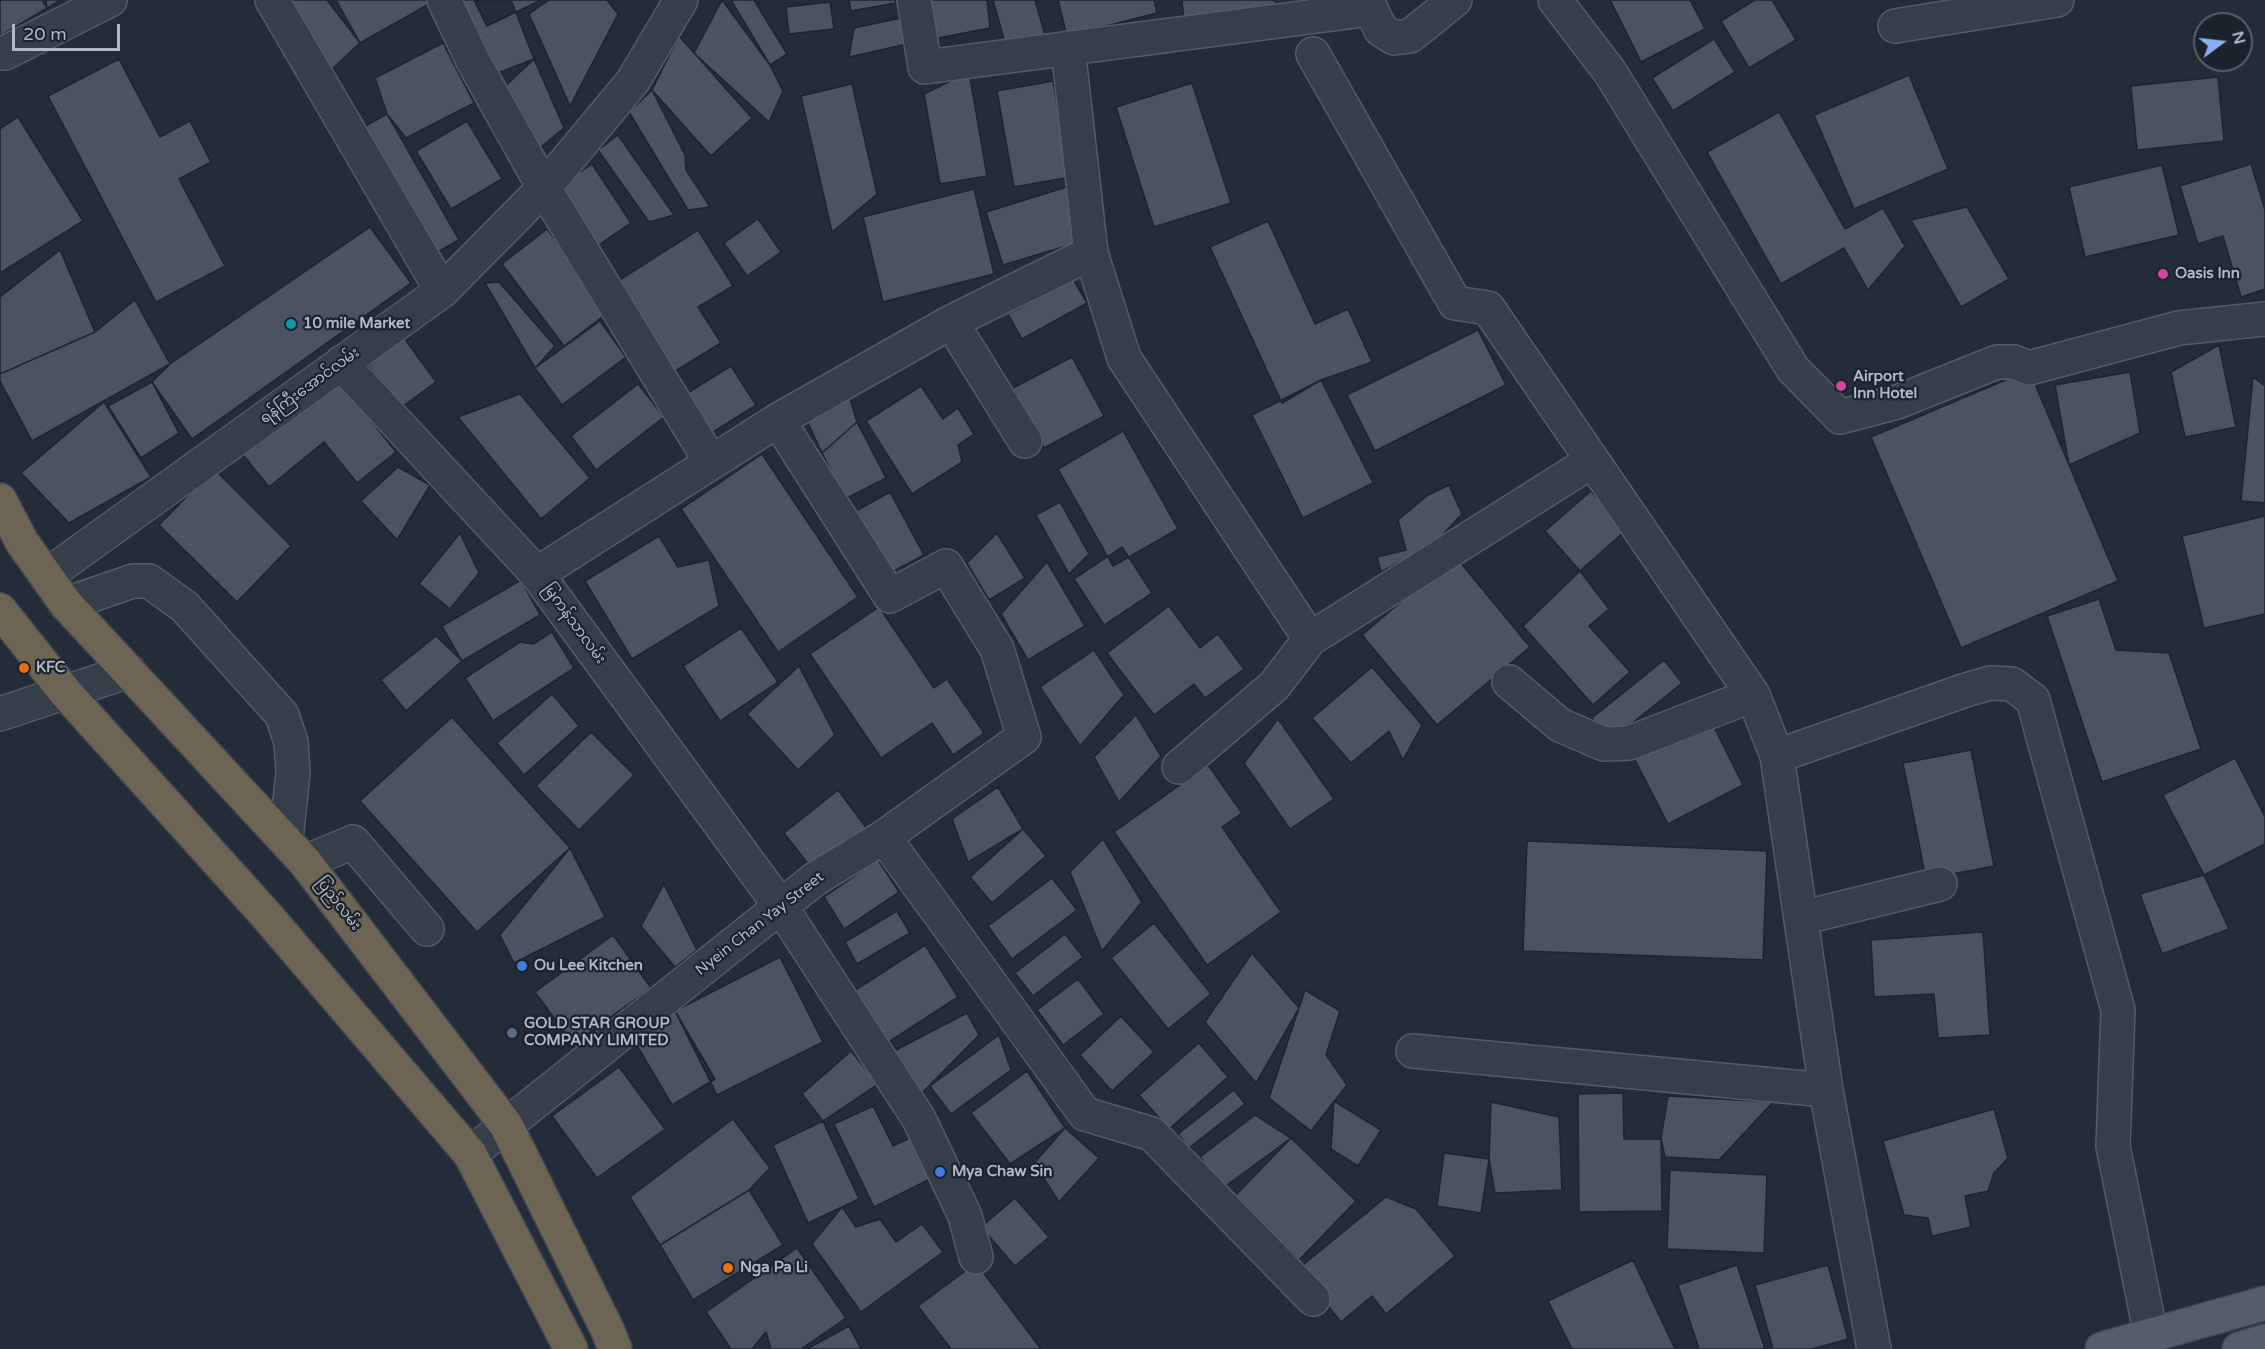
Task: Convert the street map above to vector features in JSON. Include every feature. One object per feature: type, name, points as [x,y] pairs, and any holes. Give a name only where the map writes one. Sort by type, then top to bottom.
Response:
[{"type":"highway","name":"ပြည်လမ်း","points":[[0,500],[22,542],[66,604],[295,851],[506,1125],[615,1349]]},
{"type":"highway","points":[[0,610],[66,693],[267,916],[470,1154],[571,1349]]},
{"type":"main road","points":[[2102,1349],[2265,1303]]},
{"type":"main road","points":[[2239,1349],[2265,1341]]},
{"type":"street","points":[[0,53],[5,53],[110,0]]},
{"type":"street","points":[[272,0],[442,291]]},
{"type":"street","points":[[444,0],[473,61],[544,188],[616,310],[711,462]]},
{"type":"street","name":"ရန်ကြီးအောင်လမ်း","points":[[46,576],[442,291],[544,188],[633,81],[681,0]]},
{"type":"street","points":[[914,0],[926,67],[1369,5],[1382,30],[1394,38],[1410,36],[1455,0]]},
{"type":"street","points":[[1556,0],[1610,72],[1793,369],[1840,417],[1897,402],[1997,362],[2014,362],[2029,368],[2179,328],[2265,319]]},
{"type":"street","points":[[1894,26],[2057,0]]},
{"type":"street","points":[[1068,48],[1091,253],[1124,358],[1310,639]]},
{"type":"street","points":[[1313,54],[1455,303],[1488,308],[1753,695],[1777,756],[1826,1090],[1874,1349]]},
{"type":"street","points":[[537,574],[778,420],[951,322],[1091,253]]},
{"type":"street","points":[[951,322],[1025,441]]},
{"type":"street","name":"မြကန်သာလမ်း","points":[[341,363],[537,574],[781,907],[919,1119],[965,1216],[976,1257]]},
{"type":"street","name":"Nyein Chan Yay Street","points":[[470,1154],[815,879],[884,837],[1024,737],[997,649],[946,566],[890,596],[778,420]]},
{"type":"street","points":[[1179,767],[1274,686],[1310,639],[1592,461]]},
{"type":"street","points":[[66,604],[133,581],[149,581],[185,607],[282,716],[291,742],[295,851],[353,842],[427,929]]},
{"type":"street","points":[[0,714],[129,671]]},
{"type":"street","points":[[1509,682],[1560,724],[1604,744],[1629,743],[1753,695]]},
{"type":"street","points":[[1777,756],[1990,683],[2012,684],[2032,700],[2118,1010],[2113,1146],[2151,1336]]},
{"type":"street","points":[[884,837],[1085,1114],[1152,1134],[1314,1299]]},
{"type":"street","points":[[1801,918],[1940,884]]},
{"type":"street","points":[[1413,1051],[1826,1090]]},
{"type":"building","points":[[0,0],[42,0],[47,8],[0,36]]},
{"type":"building","points":[[46,0],[61,0],[47,8]]},
{"type":"building","points":[[289,0],[327,0],[360,43],[332,69]]},
{"type":"building","points":[[336,0],[436,0],[360,43]]},
{"type":"building","points":[[455,0],[511,0],[534,59],[485,78]]},
{"type":"building","points":[[474,0],[541,0],[487,26]]},
{"type":"building","points":[[549,0],[607,0],[618,14],[570,106],[529,14]]},
{"type":"building","points":[[722,0],[770,65],[783,91],[769,122],[694,53]]},
{"type":"building","points":[[731,0],[754,0],[787,54],[770,65]]},
{"type":"building","points":[[849,0],[895,0],[896,3],[851,11]]},
{"type":"building","points":[[920,0],[987,0],[990,28],[928,40]]},
{"type":"building","points":[[993,0],[1035,0],[1045,35],[1006,46]]},
{"type":"building","points":[[1058,0],[1154,0],[1157,13],[1067,36]]},
{"type":"building","points":[[1182,0],[1274,0],[1280,9],[1184,20]]},
{"type":"building","points":[[1610,0],[1690,0],[1705,29],[1641,62]]},
{"type":"building","points":[[1755,0],[1772,0],[1796,40],[1749,68],[1721,21]]},
{"type":"building","points":[[830,2],[834,29],[789,34],[786,7]]},
{"type":"building","points":[[901,18],[907,44],[849,57],[854,28]]},
{"type":"building","points":[[679,36],[752,118],[711,156],[652,90]]},
{"type":"building","points":[[1714,39],[1735,72],[1673,111],[1652,78]]},
{"type":"building","points":[[443,43],[474,103],[406,138],[387,114],[375,78]]},
{"type":"building","points":[[119,59],[160,137],[190,121],[211,162],[179,179],[225,266],[156,302],[48,96]]},
{"type":"building","points":[[534,59],[564,128],[529,157],[500,91]]},
{"type":"building","points":[[969,72],[987,176],[940,184],[924,94]]},
{"type":"building","points":[[1909,75],[1948,169],[1854,209],[1814,115]]},
{"type":"building","points":[[2218,77],[2224,141],[2137,150],[2131,86]]},
{"type":"building","points":[[1053,81],[1070,177],[1014,187],[997,91]]},
{"type":"building","points":[[1192,83],[1231,203],[1154,227],[1116,107]]},
{"type":"building","points":[[852,84],[877,194],[832,232],[801,96]]},
{"type":"building","points":[[652,90],[685,155],[686,170],[710,207],[688,210],[629,112]]},
{"type":"building","points":[[1779,112],[1845,229],[1883,208],[1905,246],[1868,290],[1844,248],[1781,284],[1707,152]]},
{"type":"building","points":[[387,114],[459,240],[434,254],[362,128]]},
{"type":"building","points":[[18,117],[83,221],[0,273],[0,129]]},
{"type":"building","points":[[467,121],[502,179],[451,209],[416,151]]},
{"type":"building","points":[[618,135],[674,215],[649,222],[598,150]]},
{"type":"building","points":[[592,164],[631,223],[597,246],[558,187]]},
{"type":"building","points":[[2251,164],[2265,210],[2265,289],[2241,297],[2223,236],[2198,244],[2180,186]]},
{"type":"building","points":[[2162,165],[2179,235],[2085,257],[2069,187]]},
{"type":"building","points":[[1070,186],[1073,244],[1003,265],[986,212]]},
{"type":"building","points":[[974,189],[994,274],[883,302],[863,217]]},
{"type":"building","points":[[1967,207],[2009,279],[1961,307],[1911,220]]},
{"type":"building","points":[[758,219],[781,252],[747,276],[724,243]]},
{"type":"building","points":[[1268,221],[1315,324],[1348,309],[1372,362],[1321,380],[1282,403],[1210,247]]},
{"type":"building","name":"10 mile Market","points":[[370,227],[411,283],[192,439],[152,382],[170,364]]},
{"type":"building","points":[[547,229],[610,311],[564,346],[502,264]]},
{"type":"building","points":[[698,230],[733,286],[698,307],[721,343],[675,371],[618,281]]},
{"type":"building","points":[[60,250],[95,332],[0,374],[0,297]]},
{"type":"building","points":[[1073,279],[1087,303],[1022,339],[1008,314]]},
{"type":"building","points":[[499,282],[555,346],[535,368],[485,283]]},
{"type":"building","points":[[135,300],[170,364],[32,441],[0,381],[0,374],[95,332]]},
{"type":"building","points":[[600,321],[626,357],[562,405],[535,368]]},
{"type":"building","points":[[1478,330],[1506,385],[1375,451],[1347,395]]},
{"type":"building","points":[[402,335],[436,382],[399,409],[365,361]]},
{"type":"building","points":[[2219,345],[2236,427],[2185,437],[2171,372]]},
{"type":"building","points":[[1072,357],[1104,416],[1044,448],[1013,388]]},
{"type":"building","points":[[731,366],[756,405],[702,439],[686,394]]},
{"type":"building","points":[[2029,370],[2118,581],[1961,648],[1871,437]]},
{"type":"building","points":[[2130,372],[2140,433],[2069,465],[2055,385]]},
{"type":"building","points":[[335,375],[396,452],[357,483],[324,442],[269,487],[240,451]]},
{"type":"building","points":[[2253,377],[2265,386],[2265,503],[2241,501]]},
{"type":"building","points":[[1321,380],[1373,483],[1303,518],[1252,415]]},
{"type":"building","points":[[152,382],[179,433],[141,458],[108,406]]},
{"type":"building","points":[[638,384],[664,417],[596,470],[571,436]]},
{"type":"building","points":[[921,386],[943,419],[958,408],[974,434],[958,445],[962,462],[912,494],[866,421]]},
{"type":"building","points":[[848,392],[857,422],[822,453],[808,423]]},
{"type":"building","points":[[520,394],[590,478],[541,519],[458,417]]},
{"type":"building","points":[[104,402],[151,477],[69,523],[21,473]]},
{"type":"building","points":[[857,422],[886,478],[845,499],[822,453]]},
{"type":"building","points":[[1123,431],[1178,529],[1113,566],[1058,469]]},
{"type":"building","points":[[762,454],[858,597],[778,652],[681,509]]},
{"type":"building","points":[[398,467],[430,485],[397,540],[361,501]]},
{"type":"building","points":[[214,469],[291,546],[237,602],[159,525]]},
{"type":"building","points":[[1449,485],[1462,514],[1434,544],[1381,572],[1377,557],[1406,550],[1398,520],[1428,495]]},
{"type":"building","points":[[1591,491],[1625,531],[1580,571],[1545,531]]},
{"type":"building","points":[[890,492],[924,555],[888,574],[854,512]]},
{"type":"building","points":[[1060,502],[1089,554],[1069,574],[1036,515]]},
{"type":"building","points":[[2265,516],[2265,614],[2204,628],[2182,536]]},
{"type":"building","points":[[460,533],[479,573],[450,609],[419,584]]},
{"type":"building","points":[[997,533],[1025,578],[989,600],[967,563]]},
{"type":"building","points":[[659,536],[678,567],[709,560],[719,606],[632,659],[585,581]]},
{"type":"building","points":[[1122,547],[1152,593],[1104,625],[1074,579]]},
{"type":"building","points":[[1455,556],[1530,647],[1437,725],[1362,635]]},
{"type":"building","points":[[1047,562],[1085,626],[1028,660],[1001,614]]},
{"type":"building","points":[[1580,571],[1609,609],[1589,626],[1630,672],[1593,705],[1523,626]]},
{"type":"building","points":[[521,580],[540,615],[462,661],[442,626]]},
{"type":"building","points":[[2099,599],[2116,650],[2169,653],[2201,749],[2102,782],[2047,616]]},
{"type":"building","points":[[1169,606],[1200,648],[1218,634],[1244,669],[1205,698],[1194,684],[1154,715],[1107,653]]},
{"type":"building","points":[[879,607],[934,688],[947,679],[984,733],[953,755],[932,723],[881,758],[810,654]]},
{"type":"building","points":[[741,628],[778,682],[720,721],[683,666]]},
{"type":"building","points":[[552,632],[574,668],[493,721],[465,678],[520,642],[533,644]]},
{"type":"building","points":[[436,636],[462,661],[406,711],[381,680]]},
{"type":"building","points":[[1094,650],[1124,695],[1080,746],[1040,687]]},
{"type":"building","points":[[1664,660],[1682,683],[1610,741],[1592,718]]},
{"type":"building","points":[[799,666],[835,735],[798,770],[747,714]]},
{"type":"building","points":[[1372,667],[1422,725],[1403,760],[1389,731],[1351,763],[1312,718]]},
{"type":"building","points":[[552,694],[579,726],[524,775],[497,743]]},
{"type":"building","points":[[1136,715],[1161,756],[1119,802],[1094,757]]},
{"type":"building","points":[[1708,715],[1743,785],[1668,824],[1632,754]]},
{"type":"building","points":[[452,717],[570,848],[477,932],[360,801]]},
{"type":"building","points":[[1278,719],[1334,799],[1290,829],[1244,763]]},
{"type":"building","points":[[591,732],[634,775],[579,830],[536,786]]},
{"type":"building","points":[[1971,750],[1994,866],[1926,879],[1903,763]]},
{"type":"building","points":[[2235,758],[2265,817],[2265,844],[2204,875],[2163,795]]},
{"type":"building","points":[[1208,765],[1242,813],[1222,827],[1281,912],[1207,965],[1114,832]]},
{"type":"building","points":[[998,787],[1023,829],[968,862],[952,819]]},
{"type":"building","points":[[838,790],[870,833],[816,874],[784,833]]},
{"type":"building","points":[[1023,829],[1046,856],[992,903],[970,877]]},
{"type":"building","points":[[1103,839],[1142,902],[1102,951],[1070,872]]},
{"type":"building","points":[[1527,841],[1767,851],[1763,960],[1523,951]]},
{"type":"building","points":[[570,848],[605,917],[514,963],[500,935]]},
{"type":"building","points":[[878,860],[899,892],[844,929],[824,897]]},
{"type":"building","points":[[2204,875],[2229,929],[2162,954],[2140,894]]},
{"type":"building","points":[[1052,878],[1077,910],[1012,959],[988,926]]},
{"type":"building","points":[[664,884],[697,950],[675,967],[641,926]]},
{"type":"building","points":[[897,911],[910,933],[857,964],[845,942]]},
{"type":"building","points":[[1154,923],[1211,994],[1168,1029],[1111,958]]},
{"type":"building","points":[[1983,932],[1990,1035],[1938,1038],[1934,994],[1874,997],[1871,940]]},
{"type":"building","points":[[1065,934],[1083,957],[1033,996],[1015,973]]},
{"type":"building","points":[[613,935],[651,988],[573,1044],[535,992]]},
{"type":"building","points":[[925,945],[958,997],[887,1043],[854,991]]},
{"type":"building","points":[[1252,953],[1299,1008],[1256,1083],[1205,1022]]},
{"type":"building","points":[[780,957],[823,1042],[717,1095],[675,1011]]},
{"type":"building","points":[[1078,979],[1104,1014],[1063,1045],[1037,1010]]},
{"type":"building","points":[[1305,990],[1340,1011],[1326,1055],[1347,1085],[1311,1131],[1269,1098]]},
{"type":"building","points":[[675,1011],[715,1079],[672,1105],[632,1037]]},
{"type":"building","points":[[967,1013],[979,1035],[918,1097],[894,1051]]},
{"type":"building","points":[[1121,1016],[1154,1052],[1112,1091],[1080,1055]]},
{"type":"building","points":[[999,1035],[1011,1070],[951,1114],[930,1086]]},
{"type":"building","points":[[1199,1043],[1228,1077],[1169,1129],[1139,1095]]},
{"type":"building","points":[[851,1051],[878,1084],[823,1121],[802,1094]]},
{"type":"building","points":[[619,1067],[665,1129],[597,1178],[552,1116]]},
{"type":"building","points":[[1027,1071],[1065,1128],[1010,1164],[971,1113]]},
{"type":"building","points":[[1234,1090],[1245,1104],[1189,1148],[1178,1134]]},
{"type":"building","points":[[1623,1093],[1624,1139],[1661,1139],[1662,1211],[1579,1212],[1578,1094]]},
{"type":"building","points":[[1668,1096],[1773,1102],[1719,1160],[1665,1157],[1661,1139]]},
{"type":"building","points":[[1334,1101],[1381,1130],[1358,1166],[1331,1149]]},
{"type":"building","points":[[1491,1102],[1559,1117],[1562,1190],[1495,1193],[1489,1159]]},
{"type":"building","points":[[873,1106],[893,1146],[918,1134],[938,1175],[874,1207],[834,1124]]},
{"type":"building","points":[[1994,1109],[2008,1158],[1994,1173],[1988,1191],[1965,1196],[1971,1227],[1932,1236],[1928,1218],[1904,1215],[1883,1141]]},
{"type":"building","points":[[1255,1115],[1291,1138],[1223,1188],[1200,1157]]},
{"type":"building","points":[[733,1119],[770,1168],[749,1190],[660,1245],[630,1197]]},
{"type":"building","points":[[823,1121],[859,1199],[808,1223],[773,1145]]},
{"type":"building","points":[[1065,1128],[1099,1158],[1059,1202],[1034,1163]]},
{"type":"building","points":[[1291,1138],[1356,1201],[1299,1260],[1234,1197]]},
{"type":"building","points":[[1444,1153],[1489,1159],[1481,1213],[1437,1206]]},
{"type":"building","points":[[1670,1170],[1767,1175],[1764,1253],[1667,1249]]},
{"type":"building","points":[[749,1190],[783,1245],[693,1300],[660,1245]]},
{"type":"building","points":[[1386,1197],[1416,1209],[1455,1256],[1386,1314],[1372,1296],[1341,1322],[1298,1269]]},
{"type":"building","points":[[1015,1198],[1049,1237],[1015,1266],[981,1227]]},
{"type":"building","points":[[842,1207],[856,1227],[880,1219],[896,1242],[922,1224],[943,1252],[861,1312],[812,1244]]},
{"type":"building","points":[[797,1248],[846,1318],[801,1349],[771,1349],[766,1332],[752,1349],[731,1349],[706,1312]]},
{"type":"building","points":[[1633,1260],[1675,1349],[1572,1349],[1548,1301]]},
{"type":"building","points":[[976,1263],[1041,1349],[951,1349],[918,1306]]},
{"type":"building","points":[[1737,1265],[1765,1349],[1699,1349],[1678,1285]]},
{"type":"building","points":[[1828,1265],[1848,1339],[1812,1349],[1773,1349],[1755,1285]]},
{"type":"building","points":[[849,1326],[861,1349],[807,1349]]},
{"type":"place","name":"Oasis Inn","points":[[2163,274]]},
{"type":"place","name":"10 mile Market","points":[[291,324]]},
{"type":"place","name":"Airport Inn Hotel","points":[[1841,386]]},
{"type":"place","name":"KFC","points":[[24,668]]},
{"type":"place","name":"Ou Lee Kitchen","points":[[522,966]]},
{"type":"place","name":"GOLD STAR GROUP COMPANY LIMITED","points":[[512,1033]]},
{"type":"place","name":"Mya Chaw Sin","points":[[940,1172]]},
{"type":"place","name":"Nga Pa Li","points":[[728,1268]]}]
